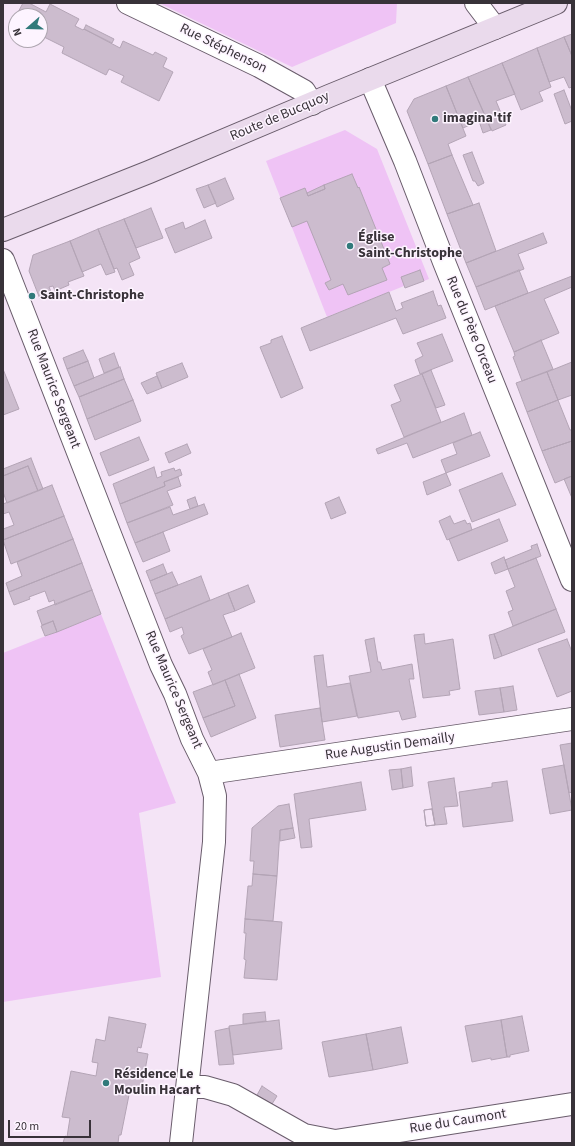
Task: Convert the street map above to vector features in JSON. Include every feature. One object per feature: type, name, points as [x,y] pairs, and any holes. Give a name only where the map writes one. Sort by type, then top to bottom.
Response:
[{"type":"main road","name":"Route de Bucquoy","points":[[3,230],[134,178],[556,3]]},
{"type":"street","name":"Rue Stéphenson","points":[[128,3],[260,66],[304,91],[312,104]]},
{"type":"street","points":[[476,3],[495,28]]},
{"type":"street","name":"Rue du Père Orceau","points":[[370,79],[405,161],[572,580]]},
{"type":"street","name":"Rue Maurice Sergeant","points":[[3,260],[159,658],[175,694],[192,739],[208,773],[215,796],[214,842],[181,1143]]},
{"type":"street","name":"Rue Augustin Demailly","points":[[208,773],[572,719]]},
{"type":"street","name":"Rue du Caumont","points":[[188,1087],[205,1087],[234,1095],[304,1135],[335,1142],[572,1104]]},
{"type":"shaded area","points":[[159,3],[397,3],[396,23],[292,67]]},
{"type":"shaded area","points":[[345,130],[377,149],[429,279],[405,288],[404,286],[327,317],[266,161]]},
{"type":"shaded area","points":[[101,614],[176,803],[139,813],[161,977],[3,1002],[3,653]]},
{"type":"building","points":[[23,3],[29,3],[38,8],[20,8]]},
{"type":"building","points":[[50,4],[79,19],[75,26],[83,30],[84,29],[120,48],[123,41],[153,55],[155,52],[167,58],[163,67],[173,72],[159,101],[121,82],[124,76],[109,69],[106,75],[62,53],[64,47],[48,39],[48,8]]},
{"type":"building","points":[[86,25],[114,39],[112,43],[84,29]]},
{"type":"building","points":[[572,34],[572,56],[564,37]]},
{"type":"building","points":[[564,37],[572,56],[572,87],[569,88],[564,77],[549,82],[537,48]]},
{"type":"building","points":[[537,48],[551,87],[539,92],[543,101],[521,110],[502,63]]},
{"type":"building","points":[[502,63],[515,94],[496,101],[506,125],[492,131],[468,77]]},
{"type":"building","points":[[468,77],[491,130],[483,133],[479,121],[463,128],[446,86]]},
{"type":"building","name":"imagina'tif","points":[[446,86],[466,136],[448,144],[452,155],[428,164],[407,111],[414,99]]},
{"type":"building","points":[[564,90],[572,111],[572,121],[565,124],[554,94]]},
{"type":"building","points":[[472,152],[484,183],[478,186],[475,181],[473,181],[463,155]]},
{"type":"building","points":[[452,155],[473,205],[447,214],[428,164]]},
{"type":"building","name":"Église Saint-Christophe","points":[[352,174],[358,188],[359,187],[390,264],[382,268],[387,280],[348,295],[343,284],[329,290],[325,283],[331,280],[307,221],[292,227],[280,198],[305,188],[308,196],[325,189],[324,185]]},
{"type":"building","points":[[225,178],[234,199],[217,207],[208,185]]},
{"type":"building","points":[[208,185],[216,203],[204,208],[196,189]]},
{"type":"building","points":[[324,185],[325,189],[308,196],[307,193]]},
{"type":"building","points":[[479,203],[496,251],[466,263],[447,214]]},
{"type":"building","points":[[151,208],[163,238],[136,248],[124,219]]},
{"type":"building","points":[[124,219],[140,258],[129,263],[134,275],[122,280],[117,268],[114,269],[98,229]]},
{"type":"building","points":[[205,220],[212,238],[175,253],[165,229],[183,222],[185,229]]},
{"type":"building","points":[[98,229],[115,272],[106,275],[101,264],[82,272],[70,241]]},
{"type":"building","points":[[543,233],[547,243],[518,254],[524,269],[476,287],[466,263]]},
{"type":"building","points":[[70,241],[84,276],[68,282],[69,285],[55,291],[53,286],[49,287],[52,294],[40,299],[29,271],[33,255]]},
{"type":"building","points":[[420,270],[424,281],[405,288],[401,277]]},
{"type":"building","points":[[519,270],[528,293],[485,310],[476,287]]},
{"type":"building","points":[[572,276],[572,287],[544,299],[559,333],[514,352],[495,306]]},
{"type":"building","points":[[433,291],[438,306],[441,305],[446,318],[403,334],[396,318],[310,351],[301,328],[389,292],[396,311],[403,308],[401,303]]},
{"type":"building","points":[[442,334],[453,361],[420,374],[415,360],[423,356],[417,343]]},
{"type":"building","points":[[282,336],[303,388],[281,398],[260,347],[271,343],[271,340]]},
{"type":"building","points":[[541,340],[553,369],[522,381],[513,357],[515,356],[514,352]]},
{"type":"building","points":[[83,350],[88,361],[67,369],[63,358]]},
{"type":"building","points":[[114,353],[119,367],[104,373],[99,359]]},
{"type":"building","points":[[88,361],[94,378],[74,386],[67,369]]},
{"type":"building","points":[[572,362],[572,395],[558,400],[547,372]]},
{"type":"building","points":[[182,363],[188,377],[162,388],[156,373]]},
{"type":"building","points":[[120,367],[124,379],[79,397],[74,386]]},
{"type":"building","points":[[3,369],[19,409],[3,415]]},
{"type":"building","points":[[431,370],[445,405],[436,408],[422,374]]},
{"type":"building","points":[[547,372],[558,400],[527,412],[516,383]]},
{"type":"building","points":[[422,374],[441,422],[404,437],[391,405],[401,401],[394,385]]},
{"type":"building","points":[[157,376],[162,388],[147,394],[141,383]]},
{"type":"building","points":[[124,379],[133,400],[87,419],[79,397]]},
{"type":"building","points":[[133,400],[141,421],[95,440],[87,419]]},
{"type":"building","points":[[558,400],[570,430],[572,430],[572,441],[542,451],[527,412]]},
{"type":"building","points":[[464,413],[472,435],[413,458],[407,443],[378,454],[376,449]]},
{"type":"building","points":[[480,432],[490,456],[446,473],[441,460],[457,454],[453,443]]},
{"type":"building","points":[[139,437],[149,460],[109,476],[100,453]]},
{"type":"building","points":[[572,441],[572,476],[555,483],[542,451]]},
{"type":"building","points":[[187,444],[191,453],[169,463],[165,453]]},
{"type":"building","points":[[31,458],[43,489],[38,491],[28,466],[3,476],[3,469]]},
{"type":"building","points":[[28,466],[38,491],[7,503],[3,492],[3,476]]},
{"type":"building","points":[[154,467],[157,478],[162,476],[161,472],[174,468],[175,471],[180,469],[182,475],[164,482],[165,486],[120,504],[113,484]]},
{"type":"building","points":[[446,473],[451,485],[427,495],[423,482]]},
{"type":"building","points":[[502,473],[516,505],[472,522],[459,490]]},
{"type":"building","points":[[572,476],[572,498],[564,479]]},
{"type":"building","points":[[178,477],[181,486],[167,491],[173,505],[127,523],[120,504],[165,486],[164,482]]},
{"type":"building","points":[[52,485],[64,516],[3,540],[3,529],[14,525],[9,512],[3,514],[3,504]]},
{"type":"building","points":[[195,497],[198,506],[190,509],[187,500]]},
{"type":"building","points":[[339,497],[346,513],[331,519],[325,503]]},
{"type":"building","points":[[204,504],[208,514],[135,543],[127,523],[170,507],[173,515]]},
{"type":"building","points":[[64,516],[73,539],[11,564],[3,540]]},
{"type":"building","points":[[450,516],[454,524],[465,520],[467,524],[470,523],[472,530],[447,540],[439,521]]},
{"type":"building","points":[[499,519],[508,541],[458,561],[449,539]]},
{"type":"building","points":[[163,532],[170,551],[143,562],[135,543]]},
{"type":"building","points":[[73,539],[82,563],[9,592],[6,583],[22,576],[17,562]]},
{"type":"building","points":[[537,544],[541,556],[508,569],[505,560],[532,549],[531,546]]},
{"type":"building","points":[[504,557],[508,569],[495,574],[491,563]]},
{"type":"building","points":[[536,558],[556,609],[513,626],[508,612],[513,610],[506,591],[515,587],[508,569]]},
{"type":"building","points":[[82,563],[92,590],[55,605],[54,600],[49,602],[45,591],[14,605],[9,592]]},
{"type":"building","points":[[163,564],[167,574],[150,581],[146,571]]},
{"type":"building","points":[[172,572],[178,585],[155,594],[150,581]]},
{"type":"building","points":[[201,576],[210,600],[165,619],[155,594]]},
{"type":"building","points":[[248,585],[255,602],[235,611],[228,593]]},
{"type":"building","points":[[92,590],[101,614],[57,632],[53,621],[42,625],[37,611]]},
{"type":"building","points":[[228,593],[235,611],[223,615],[232,637],[189,654],[181,636],[184,634],[182,627],[170,632],[165,619]]},
{"type":"building","points":[[556,609],[565,632],[502,656],[494,634]]},
{"type":"building","points":[[53,621],[57,632],[45,636],[41,626]]},
{"type":"building","points":[[241,633],[255,668],[213,685],[208,672],[212,670],[203,649]]},
{"type":"building","points":[[424,634],[425,644],[453,639],[460,689],[449,691],[450,695],[423,698],[414,635]]},
{"type":"building","points":[[494,634],[502,656],[494,659],[489,635]]},
{"type":"building","points":[[374,638],[378,662],[380,662],[382,670],[412,664],[414,679],[409,679],[416,717],[402,720],[399,711],[358,718],[349,676],[371,672],[365,640]]},
{"type":"building","points":[[567,639],[572,652],[572,691],[557,697],[538,649]]},
{"type":"building","points":[[323,655],[327,687],[350,683],[357,716],[322,722],[314,656]]},
{"type":"building","points":[[239,674],[256,718],[211,737],[203,718],[235,706],[225,680]]},
{"type":"building","points":[[225,680],[235,706],[203,718],[193,692]]},
{"type":"building","points":[[513,686],[517,710],[504,712],[500,688]]},
{"type":"building","points":[[500,688],[504,712],[479,715],[475,691]]},
{"type":"building","points":[[320,708],[325,740],[280,747],[275,715]]},
{"type":"building","points":[[572,743],[572,792],[569,793],[560,745]]},
{"type":"building","points":[[564,765],[572,810],[550,814],[542,769]]},
{"type":"building","points":[[411,767],[413,786],[403,788],[401,769]]},
{"type":"building","points":[[401,769],[403,788],[392,790],[389,770]]},
{"type":"building","points":[[454,778],[458,806],[444,807],[447,824],[435,825],[428,782]]},
{"type":"building","points":[[507,781],[513,821],[463,827],[459,792],[492,787],[492,783]]},
{"type":"building","points":[[361,782],[366,810],[309,819],[312,847],[301,848],[294,794]]},
{"type":"building","points":[[289,804],[293,828],[280,830],[277,876],[253,874],[254,861],[250,861],[252,828],[278,806]]},
{"type":"building","points":[[432,809],[435,825],[426,826],[424,810]]},
{"type":"building","points":[[432,809],[435,825],[426,826],[424,810]]},
{"type":"building","points":[[293,828],[295,838],[280,841],[280,830]]},
{"type":"building","points":[[253,874],[277,876],[273,921],[245,919],[248,886],[252,886]]},
{"type":"building","points":[[245,919],[282,922],[277,980],[244,978],[246,960],[244,959],[246,933],[244,933]]},
{"type":"building","points":[[265,1012],[266,1021],[243,1024],[243,1014]]},
{"type":"building","points":[[522,1016],[529,1051],[507,1057],[501,1020]]},
{"type":"building","name":"Résidence Le Moulin Hacart","points":[[109,1017],[146,1024],[141,1048],[138,1047],[137,1052],[148,1054],[141,1092],[130,1090],[118,1143],[63,1143],[65,1136],[67,1137],[70,1118],[62,1117],[71,1071],[96,1076],[98,1063],[92,1062],[96,1039],[105,1041]]},
{"type":"building","points":[[279,1020],[282,1049],[233,1055],[229,1026]]},
{"type":"building","points":[[501,1020],[507,1057],[491,1060],[491,1058],[472,1062],[465,1026]]},
{"type":"building","points":[[401,1027],[408,1063],[373,1070],[366,1034]]},
{"type":"building","points":[[229,1028],[234,1064],[219,1065],[215,1031]]},
{"type":"building","points":[[366,1034],[373,1070],[329,1077],[322,1042]]},
{"type":"building","points":[[262,1086],[277,1096],[272,1104],[257,1095]]},
{"type":"place","name":"imagina'tif","points":[[435,119]]},
{"type":"place","name":"Église Saint-Christophe","points":[[350,246]]},
{"type":"place","name":"Saint-Christophe","points":[[32,296]]},
{"type":"place","name":"Résidence Le Moulin Hacart","points":[[106,1083]]}]
